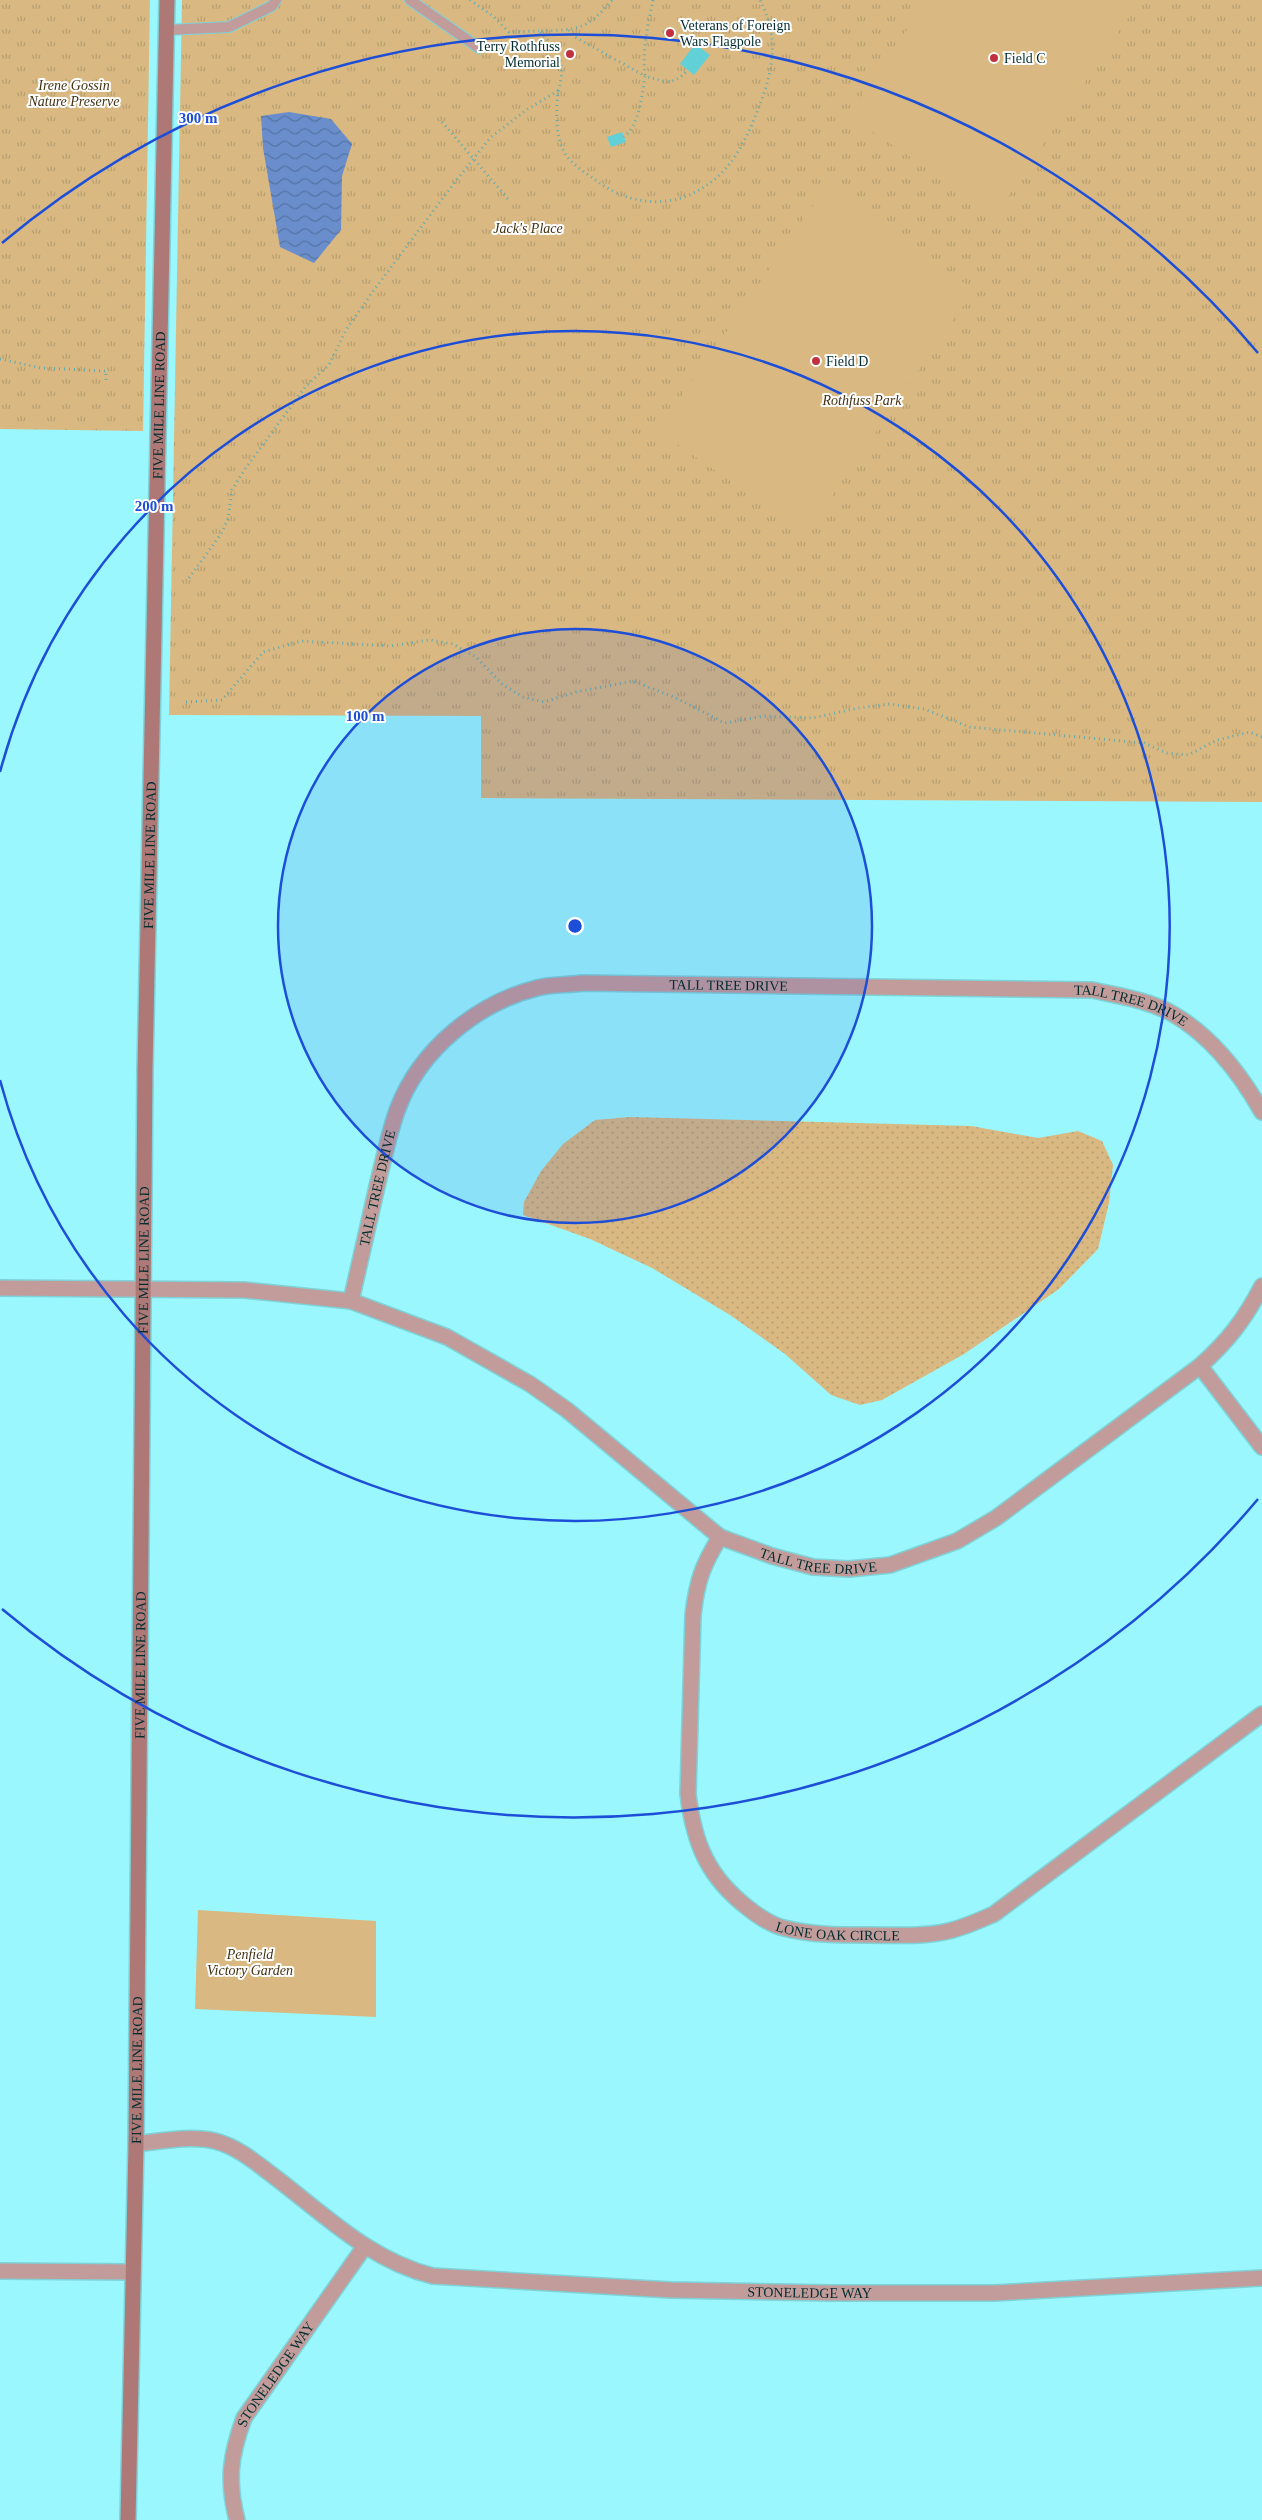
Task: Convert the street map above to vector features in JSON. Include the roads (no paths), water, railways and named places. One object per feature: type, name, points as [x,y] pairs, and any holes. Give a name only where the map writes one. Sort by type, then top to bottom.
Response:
[{"type":"main road","name":"FIVE MILE LINE ROAD","points":[[128,2520],[136,2144],[145,1070],[167,0]]},
{"type":"street","name":"TALL TREE DRIVE","points":[[351,1301],[388,1141],[398,1108],[415,1075],[433,1052],[478,1013],[505,999],[538,988],[582,983],[1092,990],[1150,1004],[1173,1014],[1201,1036],[1226,1060],[1247,1085],[1262,1112]]},
{"type":"street","name":"TALL TREE DRIVE","points":[[0,1288],[244,1290],[351,1301],[447,1337],[530,1384],[566,1410],[720,1536],[772,1556],[813,1567],[849,1569],[890,1565],[922,1555],[957,1542],[996,1518],[1200,1366],[1225,1344],[1247,1315],[1262,1286]]},
{"type":"street","points":[[1200,1366],[1262,1447]]},
{"type":"street","name":"LONE OAK CIRCLE","points":[[720,1536],[703,1564],[696,1587],[693,1615],[688,1794],[692,1824],[700,1849],[713,1874],[732,1896],[757,1916],[782,1928],[840,1935],[925,1935],[945,1932],[994,1914],[1262,1714]]},
{"type":"street","name":"STONELEDGE WAY","points":[[136,2144],[196,2140],[214,2141],[237,2150],[386,2260],[411,2271],[433,2276],[672,2290],[994,2293],[1262,2278]]},
{"type":"street","name":"STONELEDGE WAY","points":[[237,2520],[230,2495],[230,2469],[234,2445],[244,2418],[365,2246]]},
{"type":"street","points":[[0,2272],[133,2272]]},
{"type":"lane","points":[[167,30],[229,27],[272,6],[276,0]]},
{"type":"lane","points":[[410,0],[479,48]]},
{"type":"water","points":[[289,112],[331,119],[352,144],[342,176],[341,230],[314,263],[280,247],[263,148],[261,116]]},
{"type":"place","name":"Veterans of Foreign Wars Flagpole","points":[[670,33]]},
{"type":"place","name":"Terry Rothfuss Memorial","points":[[570,54]]},
{"type":"place","name":"Field C","points":[[994,58]]},
{"type":"place","name":"Field D","points":[[816,361]]},
{"type":"park label","name":"Irene Gossin Nature Preserve","points":[[74,94]]},
{"type":"park label","name":"Jack's Place","points":[[528,228]]},
{"type":"park label","name":"Rothfuss Park","points":[[862,400]]},
{"type":"park label","name":"Penfield Victory Garden","points":[[250,1962]]}]
